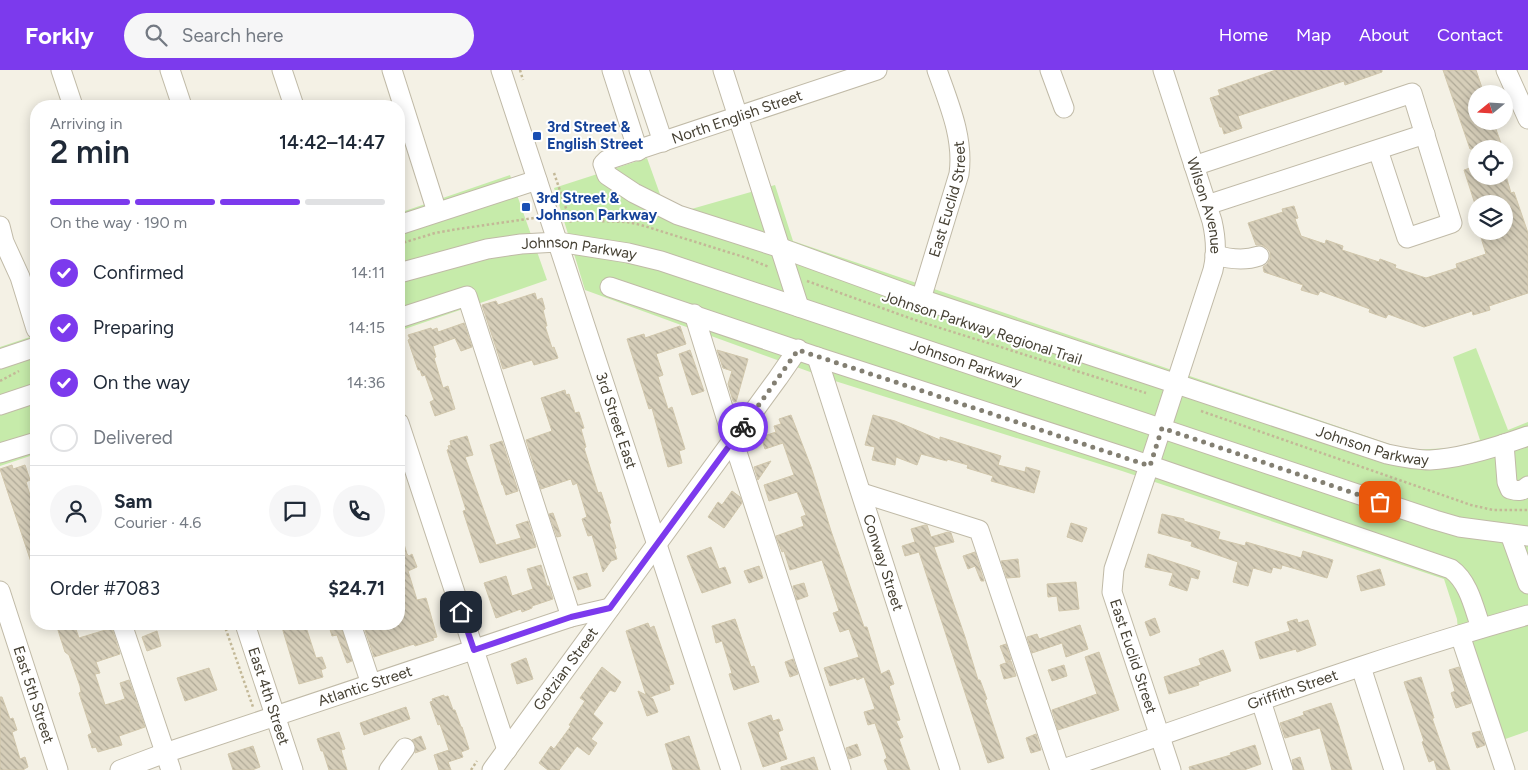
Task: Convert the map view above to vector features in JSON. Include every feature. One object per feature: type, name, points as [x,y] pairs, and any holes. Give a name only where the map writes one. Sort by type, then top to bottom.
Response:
[{"type":"street","points":[[62,70],[71,100]]},
{"type":"street","points":[[170,70],[180,100]]},
{"type":"street","points":[[282,70],[292,100]]},
{"type":"street","points":[[392,70],[402,100]]},
{"type":"street","name":"3rd Street East","points":[[501,70],[545,175],[558,242],[732,770]]},
{"type":"street","points":[[612,70],[638,151]]},
{"type":"street","points":[[639,70],[663,142]]},
{"type":"street","points":[[723,70],[782,248],[799,307]]},
{"type":"street","name":"North English Street","points":[[604,169],[603,164],[607,160],[877,70]]},
{"type":"street","name":"East Euclid Street","points":[[921,299],[959,174],[961,159],[958,136],[938,70]]},
{"type":"street","points":[[1050,70],[1064,108]]},
{"type":"street","name":"Wilson Avenue","points":[[1162,428],[1213,270],[1215,255],[1215,236],[1207,205],[1163,70]]},
{"type":"street","points":[[1506,70],[1528,119]]},
{"type":"street","points":[[1194,166],[1412,93],[1452,223],[1407,238],[1378,150]]},
{"type":"street","points":[[405,111],[437,212]]},
{"type":"street","points":[[1207,205],[1424,134]]},
{"type":"street","name":"Johnson Parkway","points":[[604,169],[607,175],[634,193],[678,215],[782,248],[921,299],[1387,454],[1410,459],[1431,460],[1448,458],[1528,436]]},
{"type":"street","points":[[405,223],[545,175]]},
{"type":"street","points":[[0,226],[4,242],[20,277],[30,310]]},
{"type":"street","name":"Johnson Parkway","points":[[405,271],[487,249],[521,244],[558,242],[628,253],[661,261],[1435,520],[1460,527],[1519,535]]},
{"type":"street","points":[[1215,255],[1251,259],[1259,256]]},
{"type":"street","points":[[610,287],[1150,466],[1451,569],[1458,574],[1465,584],[1481,628]]},
{"type":"street","points":[[405,316],[467,296],[571,617]]},
{"type":"street","points":[[694,314],[733,440],[841,770]]},
{"type":"street","points":[[0,359],[30,349]]},
{"type":"street","name":"Gotzian Street","points":[[492,770],[798,350]]},
{"type":"street","name":"Conway Street","points":[[817,357],[950,770]]},
{"type":"street","points":[[0,405],[30,395]]},
{"type":"street","name":"East Euclid Street","points":[[1162,428],[1114,569],[1112,592],[1170,770]]},
{"type":"street","points":[[405,441],[507,750]]},
{"type":"street","points":[[0,453],[30,444]]},
{"type":"street","points":[[1504,444],[1507,482],[1510,489],[1524,490],[1528,486]]},
{"type":"street","points":[[862,493],[980,530],[1060,770]]},
{"type":"street","points":[[1519,535],[1528,584]]},
{"type":"street","name":"East 5th Street","points":[[0,591],[58,770]]},
{"type":"street","name":"Atlantic Street","points":[[120,770],[168,762],[276,716],[571,617],[610,608]]},
{"type":"street","name":"Griffith Street","points":[[1060,770],[1361,667],[1481,628],[1528,615]]},
{"type":"street","points":[[124,630],[168,762]]},
{"type":"street","name":"East 4th Street","points":[[247,630],[293,770]]},
{"type":"street","points":[[353,630],[372,684]]},
{"type":"street","points":[[1460,635],[1505,770]]},
{"type":"street","points":[[1361,667],[1394,770]]},
{"type":"street","points":[[1261,701],[1283,770]]},
{"type":"street","points":[[389,770],[405,748]]},
{"type":"path","points":[[520,70],[526,89]]},
{"type":"path","points":[[545,175],[571,222],[627,222],[641,225],[747,258],[769,267]]},
{"type":"path","points":[[405,242],[435,233],[535,219]]},
{"type":"path","name":"Johnson Parkway Regional Trail","points":[[807,281],[915,320],[1152,394]]},
{"type":"path","points":[[0,381],[19,371]]},
{"type":"path","points":[[1196,409],[1471,505],[1493,510],[1528,510]]},
{"type":"path","points":[[226,630],[252,706],[257,709]]},
{"type":"green space","points":[[647,158],[661,197],[688,210],[775,185],[793,241],[1407,450],[1453,448],[1480,440],[1453,357],[1476,348],[1508,430],[1528,422],[1528,731],[1491,744],[1460,654],[1457,619],[1444,579],[1122,471],[835,381],[585,290],[554,188]]},
{"type":"green space","points":[[510,175],[547,280],[405,329],[405,211]]},
{"type":"green space","points":[[30,337],[30,456],[0,466],[0,347]]},
{"type":"building","points":[[1276,70],[1382,70],[1382,72],[1345,85],[1344,81],[1238,116],[1242,128],[1224,134],[1210,98],[1220,95],[1218,90]]},
{"type":"building","points":[[1443,70],[1476,70],[1481,85],[1468,85],[1468,130],[1496,130],[1500,140],[1468,140],[1468,143]]},
{"type":"building","points":[[1468,169],[1468,182],[1464,170]]},
{"type":"building","points":[[1469,185],[1509,185],[1511,193],[1514,192],[1528,233],[1528,293],[1489,306],[1490,310],[1473,315],[1472,311],[1424,327],[1388,314],[1386,318],[1369,312],[1370,309],[1320,291],[1318,295],[1301,290],[1303,285],[1264,272],[1263,267],[1270,259],[1270,252],[1262,245],[1256,245],[1248,223],[1283,212],[1282,209],[1294,206],[1298,218],[1295,219],[1301,236],[1325,244],[1326,240],[1343,246],[1342,250],[1379,262],[1380,259],[1396,265],[1395,268],[1426,278],[1457,268],[1456,264],[1486,254],[1482,240],[1513,240],[1513,195],[1472,195]]},
{"type":"building","points":[[535,293],[537,300],[542,298],[547,326],[545,326],[552,348],[554,347],[558,358],[534,365],[532,360],[503,369],[482,305],[496,301],[498,305]]},
{"type":"building","points":[[464,323],[472,347],[461,351],[455,338],[433,346],[436,357],[434,358],[443,388],[448,386],[455,409],[435,416],[430,402],[434,400],[425,375],[422,376],[420,370],[418,370],[408,335],[431,328],[432,330],[437,328],[438,332]]},
{"type":"building","points":[[680,326],[686,344],[656,354],[663,375],[658,377],[668,409],[672,407],[685,449],[679,451],[682,463],[668,467],[652,408],[649,409],[627,339],[644,334],[645,338]]},
{"type":"building","points":[[690,350],[704,391],[692,395],[679,354]]},
{"type":"building","points":[[717,350],[748,359],[736,402],[733,401],[728,384],[732,371],[723,368]]},
{"type":"building","points":[[565,390],[566,395],[569,394],[575,413],[579,412],[584,428],[581,429],[586,447],[584,448],[598,493],[601,492],[611,523],[609,524],[617,559],[611,561],[603,572],[592,535],[588,536],[582,519],[587,517],[577,483],[573,485],[571,479],[541,489],[526,440],[552,431],[541,398]]},
{"type":"building","points":[[791,415],[811,467],[864,627],[867,627],[881,674],[889,670],[894,684],[889,686],[900,720],[896,721],[903,737],[899,739],[910,770],[888,770],[884,760],[887,758],[875,723],[868,725],[864,712],[875,709],[864,677],[830,686],[824,668],[859,657],[849,629],[840,632],[833,613],[839,611],[822,560],[790,570],[784,551],[782,552],[776,536],[804,526],[801,517],[806,515],[797,492],[769,501],[764,485],[794,475],[783,443],[765,449],[761,437],[776,432],[774,426],[781,424],[779,419]]},
{"type":"building","points":[[873,415],[895,421],[940,440],[940,437],[1001,456],[998,465],[1025,472],[1026,467],[1040,471],[1034,493],[991,481],[993,476],[967,468],[968,465],[947,459],[947,461],[921,454],[917,465],[896,457],[895,465],[872,460],[875,447],[865,445]]},
{"type":"building","points":[[467,436],[473,455],[465,457],[496,545],[521,538],[516,525],[528,521],[536,547],[480,563],[463,511],[466,510],[447,450],[449,449],[448,446],[451,445],[450,441]]},
{"type":"building","points":[[502,441],[518,491],[506,495],[490,445]]},
{"type":"building","points":[[771,461],[758,480],[754,467]]},
{"type":"building","points":[[12,465],[13,469],[25,465],[30,480],[26,482],[30,495],[30,559],[0,469]]},
{"type":"building","points":[[732,491],[740,497],[742,503],[724,528],[708,517],[718,502],[722,505]]},
{"type":"building","points":[[553,513],[561,536],[557,537],[549,514]]},
{"type":"building","points":[[1162,514],[1184,519],[1184,521],[1220,532],[1218,539],[1245,546],[1246,542],[1301,558],[1303,551],[1333,560],[1327,578],[1282,565],[1281,569],[1273,567],[1271,573],[1253,568],[1248,586],[1233,582],[1238,562],[1191,546],[1192,542],[1158,533]]},
{"type":"building","points":[[1071,523],[1087,528],[1082,542],[1067,537]]},
{"type":"building","points":[[927,525],[931,537],[948,532],[951,533],[954,542],[934,547],[978,680],[980,680],[987,699],[985,700],[1004,758],[988,763],[919,552],[905,556],[902,546],[915,542],[911,529]]},
{"type":"building","points":[[405,547],[409,556],[412,554],[417,567],[408,571],[417,600],[426,598],[437,637],[433,638],[434,640],[415,646],[414,644],[374,657],[365,630],[405,630]]},
{"type":"building","points":[[711,547],[719,569],[725,567],[731,583],[702,593],[687,556]]},
{"type":"building","points":[[975,552],[984,581],[981,581],[975,566],[968,569],[963,556]]},
{"type":"building","points":[[1148,554],[1200,571],[1198,579],[1191,577],[1187,591],[1169,585],[1173,573],[1145,567]]},
{"type":"building","points":[[1018,559],[1020,577],[1007,578],[1001,561]]},
{"type":"building","points":[[541,565],[553,599],[532,606],[532,608],[522,612],[521,609],[496,618],[484,583],[506,576],[512,596],[533,589],[527,569]]},
{"type":"building","points":[[759,566],[763,578],[749,583],[744,571]]},
{"type":"building","points":[[1380,569],[1385,585],[1361,591],[1357,576]]},
{"type":"building","points":[[587,573],[591,586],[578,590],[573,577]]},
{"type":"building","points":[[1076,582],[1079,609],[1059,611],[1057,596],[1048,597],[1047,584]]},
{"type":"building","points":[[804,583],[808,596],[797,600],[793,586]]},
{"type":"building","points":[[1155,618],[1160,632],[1150,636],[1145,622]]},
{"type":"building","points":[[735,619],[751,667],[754,666],[759,682],[734,690],[729,674],[732,673],[722,641],[716,643],[712,626]]},
{"type":"building","points":[[1297,619],[1298,623],[1308,620],[1316,645],[1297,652],[1296,649],[1260,659],[1255,642],[1290,631],[1287,622]]},
{"type":"building","points":[[648,623],[650,628],[654,626],[674,684],[669,685],[670,690],[650,697],[653,699],[658,712],[647,716],[638,691],[646,695],[626,631]]},
{"type":"building","points":[[1080,625],[1088,649],[1066,657],[1062,643],[1032,653],[1027,637],[1037,634],[1039,639]]},
{"type":"building","points":[[58,630],[76,630],[79,638],[105,630],[113,630],[120,654],[96,662],[100,673],[95,674],[105,705],[125,699],[120,683],[129,680],[145,727],[119,736],[122,745],[98,752],[96,747],[92,748],[88,735],[92,733],[79,693],[81,692],[80,686],[69,655],[65,652]]},
{"type":"building","points":[[283,630],[307,630],[316,658],[322,657],[326,668],[321,670],[323,677],[299,684]]},
{"type":"building","points":[[330,630],[342,630],[352,661],[347,663],[337,635],[332,636]]},
{"type":"building","points":[[157,631],[161,646],[147,651],[142,637]]},
{"type":"building","points":[[1006,644],[1011,660],[1006,662],[1000,646]]},
{"type":"building","points":[[1223,650],[1231,671],[1198,682],[1199,685],[1169,694],[1164,677],[1201,665],[1199,659]]},
{"type":"building","points":[[1099,652],[1119,710],[1058,730],[1052,710],[1097,694],[1085,657]]},
{"type":"building","points":[[526,658],[533,679],[517,684],[511,664]]},
{"type":"building","points":[[793,659],[798,674],[790,677],[785,662]]},
{"type":"building","points":[[1011,661],[1016,676],[1004,679],[1000,665]]},
{"type":"building","points":[[1064,665],[1067,676],[1052,681],[1048,670]]},
{"type":"building","points":[[602,667],[621,682],[615,692],[610,690],[593,714],[603,723],[591,739],[597,743],[589,755],[577,746],[559,770],[548,770],[539,763],[551,746],[554,749],[571,726],[569,725],[585,701],[580,698]]},
{"type":"building","points":[[1459,667],[1471,703],[1456,708],[1451,693],[1455,691],[1449,670]]},
{"type":"building","points":[[209,668],[217,690],[185,701],[177,678]]},
{"type":"building","points":[[1421,677],[1434,718],[1432,718],[1450,770],[1437,770],[1434,760],[1429,762],[1422,742],[1424,741],[1404,682]]},
{"type":"building","points":[[444,695],[444,697],[448,696],[453,710],[455,710],[469,749],[461,752],[463,757],[448,762],[451,770],[439,770],[434,755],[449,750],[430,702],[433,701],[432,699]]},
{"type":"building","points":[[0,697],[2,697],[10,719],[13,718],[17,730],[12,732],[20,759],[25,757],[28,767],[24,770],[0,770]]},
{"type":"building","points":[[1331,703],[1352,770],[1332,770],[1320,728],[1285,738],[1280,723],[1304,715],[1303,712]]},
{"type":"building","points":[[406,707],[410,719],[364,735],[360,723]]},
{"type":"building","points":[[771,715],[773,721],[779,719],[783,730],[778,732],[787,759],[763,767],[748,723]]},
{"type":"building","points":[[1480,731],[1485,745],[1477,748],[1472,733]]},
{"type":"building","points":[[339,732],[345,749],[341,750],[347,770],[329,770],[317,739]]},
{"type":"building","points":[[1036,734],[1041,750],[1031,753],[1026,738]]},
{"type":"building","points":[[421,736],[426,749],[415,753],[415,744],[412,740]]},
{"type":"building","points":[[689,736],[700,770],[673,770],[665,744]]},
{"type":"building","points":[[857,744],[861,755],[849,759],[846,748]]},
{"type":"building","points":[[1255,745],[1261,764],[1244,770],[1190,770],[1189,767],[1231,755],[1230,753]]},
{"type":"building","points":[[253,746],[260,767],[252,770],[233,770],[228,754]]},
{"type":"building","points":[[814,757],[818,770],[781,770],[781,767]]},
{"type":"building","points":[[1300,757],[1304,770],[1294,770],[1292,760]]},
{"type":"way so far","points":[[743,427],[798,350],[1150,466],[1162,428],[1380,502]]},
{"type":"place","name":"3rd Street & English Street","points":[[537,136]]},
{"type":"place","name":"3rd Street & Johnson Parkway","points":[[526,207]]},
{"type":"route","points":[[461,612],[474,650],[571,617],[610,608],[743,427]]}]
